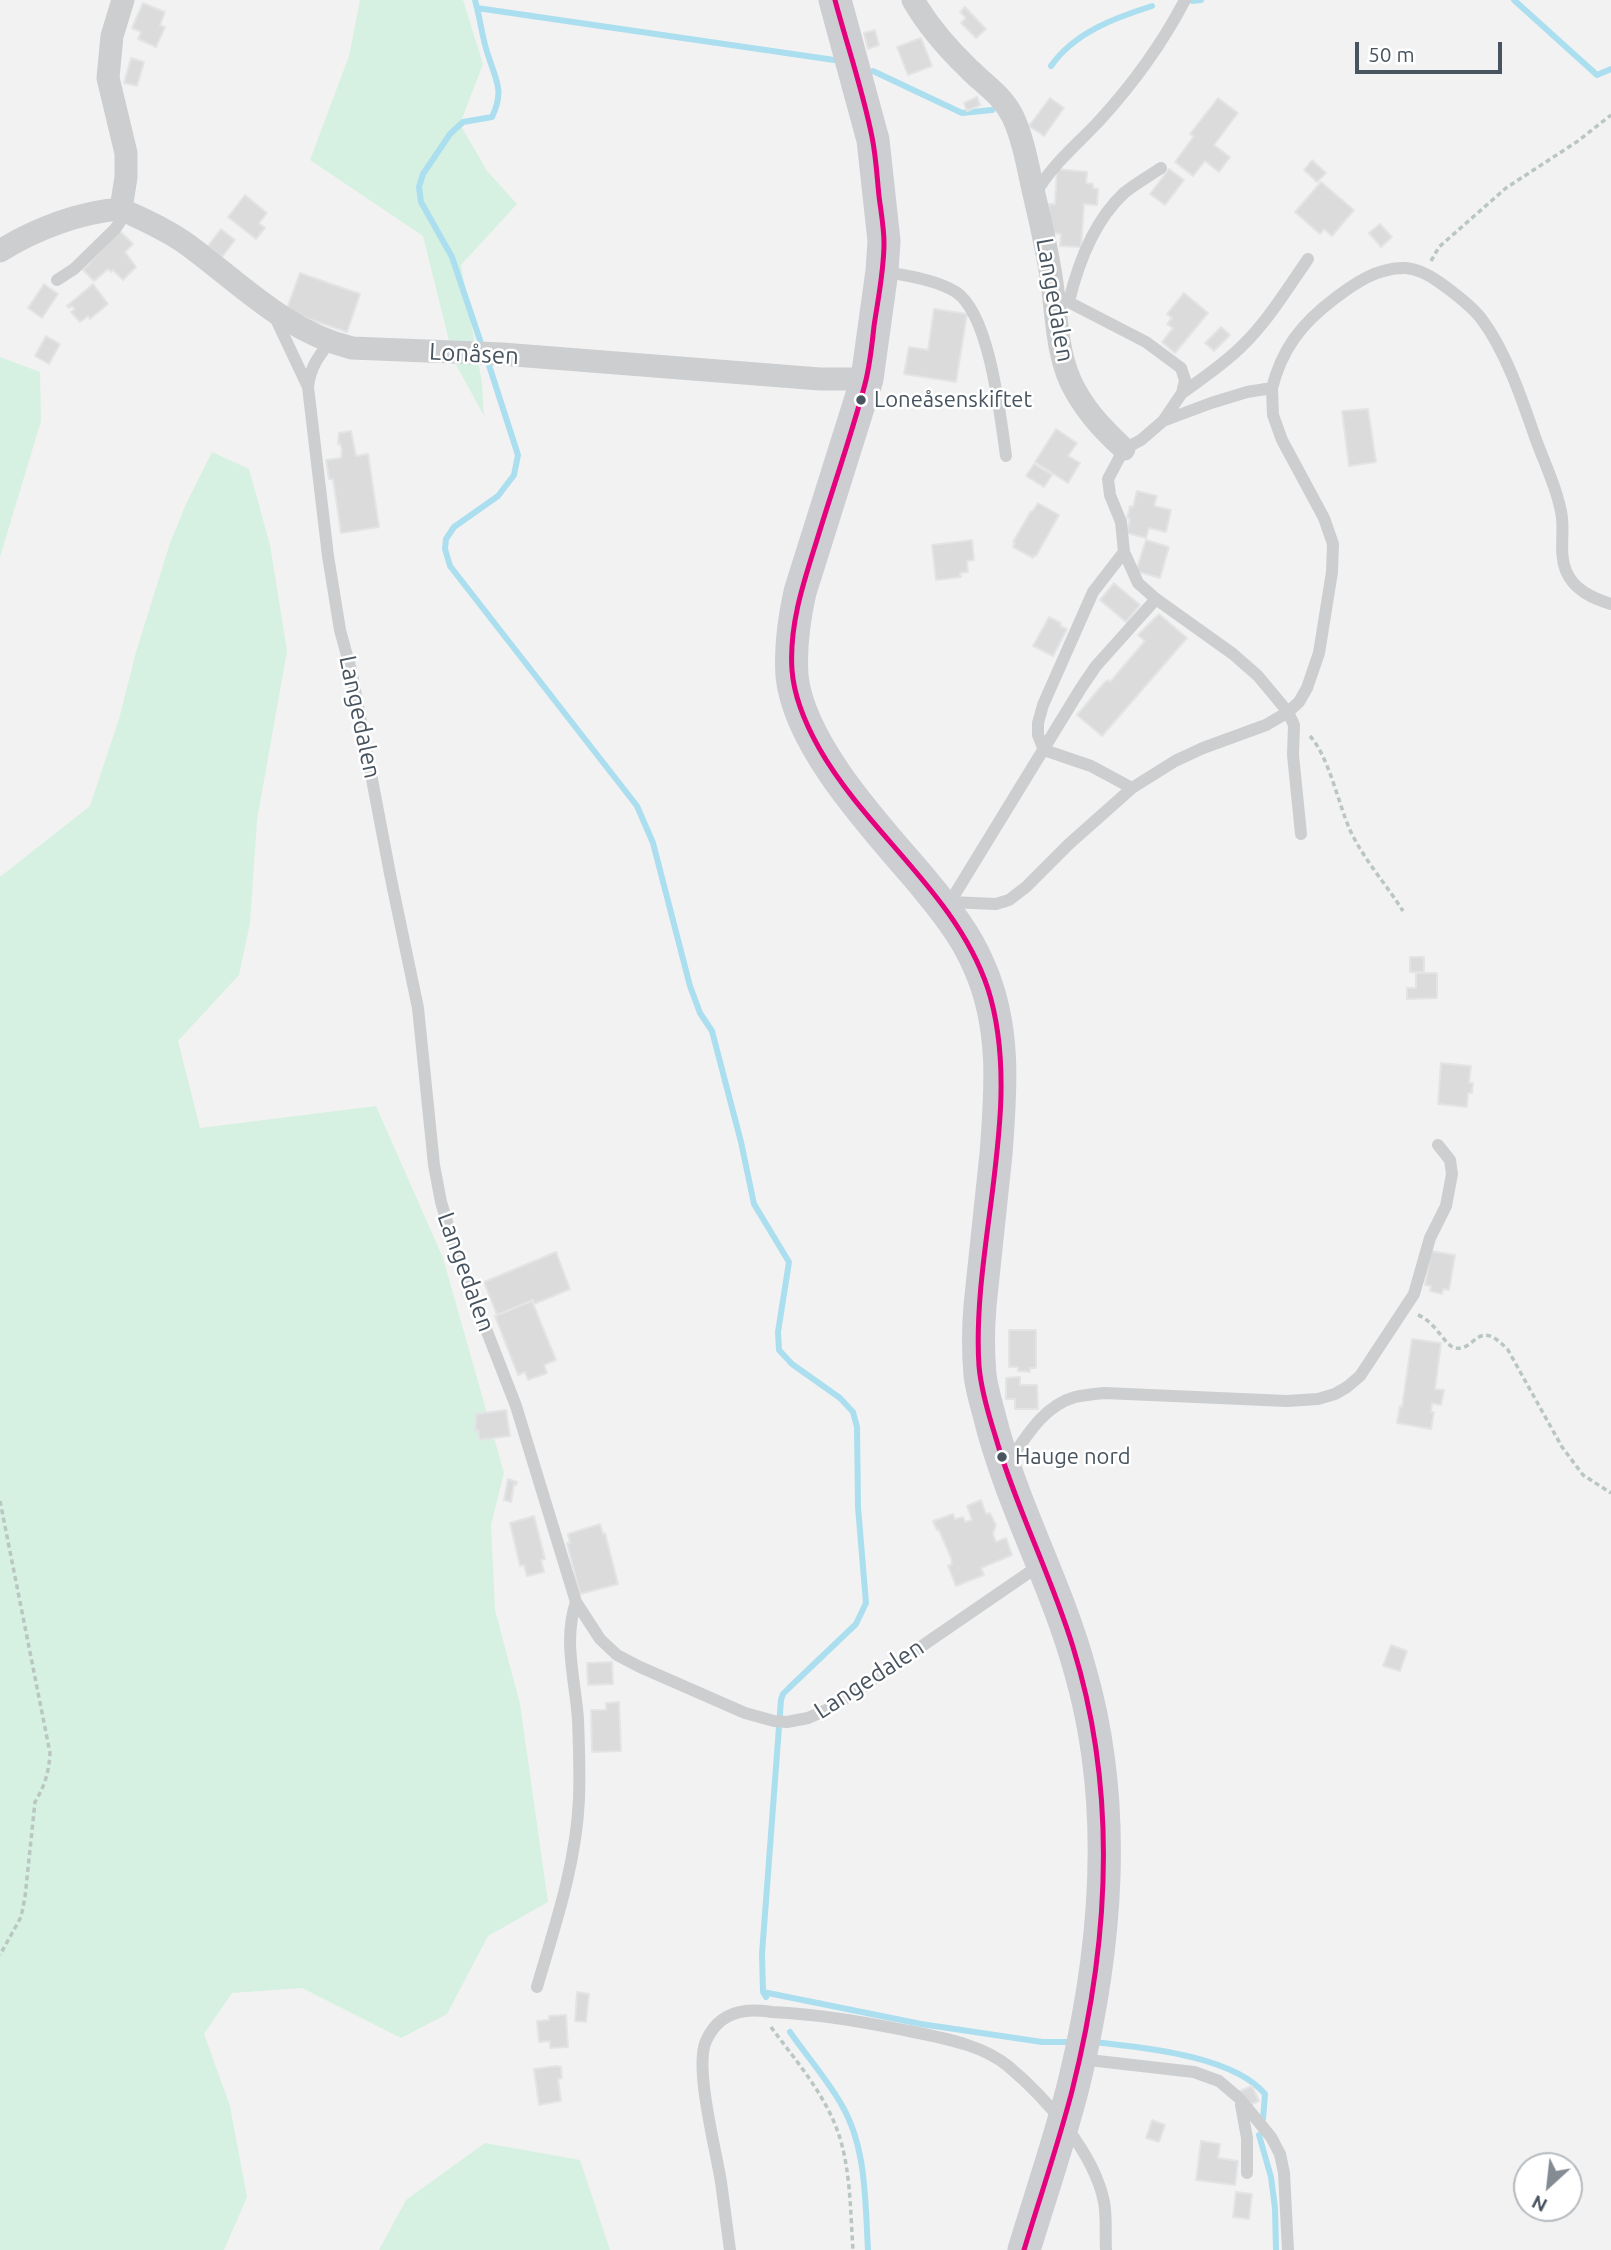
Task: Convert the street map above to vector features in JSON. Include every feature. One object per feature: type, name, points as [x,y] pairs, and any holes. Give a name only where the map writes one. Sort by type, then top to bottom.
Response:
[{"type":"main road","points":[[835,0],[873,140],[884,241],[867,379],[800,592],[793,630],[793,678],[806,720],[827,761],[851,795],[946,904],[980,967],[997,1028],[1000,1104],[978,1333],[981,1377],[1004,1469],[1064,1618],[1080,1669],[1095,1735],[1104,1808],[1105,1877],[1100,1946],[1079,2059],[1024,2250]]},
{"type":"street","points":[[0,251],[16,241],[60,223],[121,209],[126,177],[126,153],[108,78],[112,36],[123,0]]},
{"type":"street","name":"Langedalen","points":[[913,0],[943,43],[1007,105],[1014,119],[1061,298],[1058,332],[1065,363],[1074,390],[1094,420],[1124,449]]},
{"type":"street","name":"Lonåsen","points":[[121,209],[185,243],[273,312],[329,342],[352,348],[458,352],[820,379],[867,379]]},
{"type":"lane","points":[[1034,196],[1052,168],[1101,119],[1159,44],[1185,0]]},
{"type":"lane","points":[[1161,168],[1124,194],[1110,209],[1061,298],[1146,342],[1170,358],[1181,368],[1185,380],[1182,393]]},
{"type":"lane","points":[[57,280],[74,269],[115,229],[120,222],[121,209]]},
{"type":"lane","points":[[1301,834],[1293,755],[1294,725],[1288,712],[1258,676],[1233,654],[1138,583],[1124,552],[1121,522],[1110,495],[1108,479],[1124,449],[1142,440],[1163,421],[1182,393],[1245,344],[1264,322],[1308,259]]},
{"type":"lane","points":[[946,904],[996,904],[1009,900],[1132,788],[1175,761],[1266,725],[1288,712],[1298,702],[1307,688],[1319,653],[1332,572],[1333,544],[1324,518],[1282,440],[1273,415],[1272,388],[1277,367],[1287,345],[1332,300],[1366,277],[1405,268],[1424,272],[1450,289],[1480,317],[1502,354],[1557,500],[1562,517],[1565,569],[1573,584],[1583,592],[1611,604]]},
{"type":"lane","points":[[882,271],[948,288],[969,304],[982,330],[1006,456]]},
{"type":"lane","name":"Langedalen","points":[[273,312],[308,387]]},
{"type":"lane","name":"Langedalen","points":[[329,342],[309,373],[308,387],[328,556],[340,630],[352,674],[418,1008],[434,1165],[441,1202],[456,1252],[516,1406],[576,1602],[600,1639],[617,1655],[745,1713],[780,1722],[808,1718],[833,1707],[1042,1563]]},
{"type":"lane","points":[[1163,421],[1210,403],[1272,388]]},
{"type":"lane","points":[[1124,552],[1088,601],[1043,705],[1038,735],[1044,750],[1091,766],[1132,788]]},
{"type":"lane","points":[[946,904],[1081,688],[1156,598]]},
{"type":"lane","points":[[1004,1469],[1044,1415],[1058,1404],[1076,1397],[1104,1393],[1287,1401],[1318,1399],[1335,1394],[1360,1376],[1413,1294],[1430,1238],[1446,1206],[1452,1167],[1438,1145]]},
{"type":"lane","points":[[537,1987],[567,1885],[576,1843],[579,1798],[578,1718],[569,1626],[576,1602]]},
{"type":"lane","points":[[730,2250],[702,2074],[702,2053],[714,2027],[723,2018],[747,2010],[835,2017],[989,2053],[1007,2066],[1063,2121],[1087,2158],[1104,2201],[1106,2250]]},
{"type":"lane","points":[[1079,2059],[1194,2072],[1219,2081],[1239,2098],[1271,2137],[1280,2154],[1284,2173],[1288,2250]]},
{"type":"lane","points":[[1239,2098],[1245,2119],[1247,2173]]},
{"type":"path","points":[[1424,272],[1439,247],[1506,188],[1578,141],[1609,117]]},
{"type":"path","points":[[1294,725],[1315,742],[1359,848],[1404,912]]},
{"type":"path","points":[[1399,1317],[1418,1315],[1426,1318],[1439,1331],[1447,1345],[1454,1348],[1460,1348],[1483,1335],[1503,1344],[1562,1447],[1588,1479],[1611,1493]]},
{"type":"path","points":[[0,1501],[50,1753],[49,1773],[35,1801],[21,1917],[0,1955]]},
{"type":"path","points":[[759,2011],[814,2087],[835,2124],[848,2177],[853,2250]]},
{"type":"green space","points":[[360,0],[463,0],[483,64],[460,124],[487,171],[517,204],[461,265],[482,383],[484,416],[454,361],[423,236],[310,160],[349,56]]},
{"type":"green space","points":[[0,357],[40,372],[41,421],[0,557]]},
{"type":"green space","points":[[212,452],[249,469],[270,545],[287,651],[257,820],[250,923],[239,975],[178,1041],[200,1128],[376,1106],[443,1258],[504,1473],[491,1525],[495,1610],[520,1704],[548,1902],[488,1936],[447,2014],[401,2038],[302,1988],[232,1993],[204,2034],[230,2106],[247,2197],[224,2250],[0,2250],[0,877],[90,806],[119,719],[136,652],[170,543]]},
{"type":"green space","points":[[485,2143],[580,2160],[610,2250],[379,2250],[406,2200]]},
{"type":"building","points":[[143,3],[165,12],[160,25],[165,27],[156,47],[138,39],[141,32],[132,28]]},
{"type":"building","points":[[965,7],[986,29],[976,38],[961,23],[966,18],[960,12]]},
{"type":"building","points":[[875,30],[879,45],[868,49],[864,33]]},
{"type":"building","points":[[921,38],[932,66],[908,75],[897,47]]},
{"type":"building","points":[[131,58],[144,62],[137,86],[124,83]]},
{"type":"building","points":[[977,97],[980,105],[967,111],[964,103]]},
{"type":"building","points":[[1050,98],[1064,108],[1044,136],[1029,126]]},
{"type":"building","points":[[1218,98],[1238,113],[1214,145],[1230,157],[1219,172],[1205,161],[1193,176],[1175,162],[1194,136],[1190,134]]},
{"type":"building","points":[[1312,160],[1326,173],[1317,182],[1304,170]]},
{"type":"building","points":[[1057,169],[1087,172],[1086,183],[1093,184],[1093,188],[1098,189],[1097,205],[1084,204],[1081,247],[1060,246],[1061,234],[1053,233],[1047,227],[1049,204],[1055,204]]},
{"type":"building","points":[[1169,169],[1184,180],[1165,205],[1150,194]]},
{"type":"building","points":[[1321,182],[1354,210],[1332,236],[1324,229],[1320,234],[1295,212]]},
{"type":"building","points":[[245,195],[267,213],[259,223],[265,228],[256,239],[228,217]]},
{"type":"building","points":[[1380,224],[1392,237],[1381,247],[1369,233]]},
{"type":"building","points":[[221,229],[235,240],[222,257],[208,246]]},
{"type":"building","points":[[119,230],[133,244],[125,252],[136,267],[123,280],[113,270],[111,272],[108,269],[94,281],[83,270]]},
{"type":"building","points":[[300,273],[360,294],[347,332],[286,311]]},
{"type":"building","points":[[44,284],[58,294],[42,318],[28,308]]},
{"type":"building","points":[[93,284],[108,304],[90,319],[88,316],[80,322],[71,312],[75,309],[67,306]]},
{"type":"building","points":[[1184,293],[1208,313],[1175,353],[1162,342],[1173,328],[1167,324],[1172,318],[1167,314]]},
{"type":"building","points":[[934,309],[967,314],[956,382],[904,374],[909,347],[928,350]]},
{"type":"building","points":[[1221,327],[1230,335],[1214,351],[1205,343]]},
{"type":"building","points":[[46,336],[60,344],[49,364],[35,356]]},
{"type":"building","points":[[1368,409],[1376,462],[1349,466],[1342,411]]},
{"type":"building","points":[[1056,429],[1077,443],[1068,456],[1080,463],[1068,483],[1035,462]]},
{"type":"building","points":[[351,431],[356,456],[368,454],[379,527],[341,533],[333,479],[329,479],[326,460],[341,458],[339,433]]},
{"type":"building","points":[[1034,464],[1052,475],[1044,487],[1026,476]]},
{"type":"building","points":[[1137,491],[1157,496],[1154,506],[1171,510],[1166,532],[1149,528],[1146,538],[1127,533],[1130,519],[1127,518]]},
{"type":"building","points":[[1038,503],[1059,515],[1033,558],[1013,547],[1013,542]]},
{"type":"building","points":[[972,540],[974,560],[967,561],[968,572],[960,573],[961,577],[936,580],[932,545]]},
{"type":"building","points":[[1146,540],[1169,547],[1160,578],[1136,571]]},
{"type":"building","points":[[1114,583],[1140,605],[1126,622],[1100,600]]},
{"type":"building","points":[[1159,614],[1187,638],[1102,736],[1077,715],[1145,641],[1138,635]]},
{"type":"building","points":[[1049,617],[1067,629],[1053,656],[1033,646]]},
{"type":"building","points":[[1410,957],[1424,957],[1424,972],[1410,972]]},
{"type":"building","points":[[1416,973],[1437,973],[1437,998],[1407,999],[1407,988],[1416,988]]},
{"type":"building","points":[[1441,1063],[1471,1066],[1469,1083],[1473,1083],[1472,1093],[1468,1093],[1467,1107],[1438,1104]]},
{"type":"building","points":[[1431,1251],[1455,1255],[1449,1290],[1443,1289],[1442,1294],[1430,1291],[1431,1286],[1425,1285]]},
{"type":"building","points":[[556,1252],[570,1289],[497,1315],[484,1282]]},
{"type":"building","points":[[532,1301],[556,1360],[544,1365],[547,1373],[528,1380],[525,1372],[518,1375],[495,1316]]},
{"type":"building","points":[[1009,1330],[1036,1330],[1036,1368],[1030,1368],[1030,1372],[1009,1367]]},
{"type":"building","points":[[1412,1339],[1441,1343],[1435,1389],[1444,1390],[1441,1405],[1432,1403],[1431,1412],[1434,1412],[1431,1429],[1397,1423],[1400,1406],[1402,1407]]},
{"type":"building","points":[[1020,1377],[1020,1385],[1037,1385],[1038,1409],[1015,1409],[1015,1399],[1006,1399],[1006,1378]]},
{"type":"building","points":[[506,1410],[510,1436],[479,1440],[478,1430],[475,1431],[476,1414]]},
{"type":"building","points":[[508,1479],[517,1482],[514,1484],[511,1502],[504,1500]]},
{"type":"building","points":[[981,1500],[986,1514],[990,1513],[996,1525],[993,1534],[996,1542],[1006,1538],[1012,1555],[981,1568],[984,1575],[956,1586],[948,1566],[952,1564],[951,1558],[933,1521],[953,1514],[955,1519],[963,1517],[965,1522],[972,1520],[967,1506]]},
{"type":"building","points":[[534,1516],[545,1559],[541,1560],[544,1572],[527,1576],[524,1565],[520,1566],[510,1523]]},
{"type":"building","points":[[600,1524],[603,1534],[605,1533],[618,1584],[580,1594],[567,1543],[570,1543],[568,1534]]},
{"type":"building","points":[[1391,1645],[1407,1651],[1400,1671],[1383,1666]]},
{"type":"building","points":[[612,1662],[613,1684],[588,1685],[587,1663]]},
{"type":"building","points":[[619,1702],[621,1751],[592,1752],[591,1710],[606,1710],[606,1703]]},
{"type":"building","points":[[577,1992],[589,1994],[586,2022],[575,2021]]},
{"type":"building","points":[[566,2015],[568,2047],[550,2048],[550,2041],[539,2042],[537,2021],[549,2020],[549,2016]]},
{"type":"building","points":[[561,2067],[562,2078],[558,2079],[561,2101],[539,2105],[534,2069]]},
{"type":"building","points":[[1252,2086],[1259,2101],[1248,2106],[1240,2091]]},
{"type":"building","points":[[1152,2120],[1165,2125],[1159,2142],[1146,2138]]},
{"type":"building","points":[[1201,2141],[1220,2144],[1218,2158],[1238,2161],[1235,2185],[1196,2180]]},
{"type":"building","points":[[1236,2192],[1252,2194],[1249,2219],[1233,2217]]},
{"type":"waterway","points":[[475,0],[477,8],[841,61]]},
{"type":"waterway","points":[[1192,1],[1201,0]]},
{"type":"waterway","points":[[1514,0],[1597,75],[1611,69]]},
{"type":"waterway","points":[[1051,66],[1071,44],[1096,28],[1152,6]]},
{"type":"waterway","points":[[477,8],[498,87],[496,108],[492,117],[463,122],[450,134],[423,174],[419,187],[421,202],[452,257],[483,349]]},
{"type":"waterway","points":[[873,71],[962,113],[992,110]]},
{"type":"waterway","points":[[487,359],[518,455],[514,475],[498,496],[454,527],[446,539],[445,549],[450,566],[637,806],[653,843],[690,986],[700,1013],[712,1031],[754,1204],[789,1262],[778,1332],[779,1350],[792,1364],[840,1398],[853,1412],[857,1427],[858,1507],[866,1603],[856,1624],[783,1694],[781,1700],[762,1954],[763,1992],[766,1997]]},
{"type":"waterway","points":[[763,1992],[921,2024],[1042,2042],[1073,2042]]},
{"type":"waterway","points":[[790,2032],[834,2093],[849,2119],[863,2174],[868,2250]]},
{"type":"waterway","points":[[1094,2042],[1186,2056],[1231,2070],[1265,2094],[1263,2119]]},
{"type":"waterway","points":[[1259,2135],[1271,2177],[1276,2250]]},
{"type":"transit line","points":[[835,0],[872,137],[884,253],[865,384],[798,605],[793,637],[793,680],[801,710],[819,748],[861,808],[934,893],[974,955],[988,989],[998,1034],[1001,1080],[999,1128],[982,1273],[980,1375],[987,1410],[1003,1462],[1073,1647],[1097,1757],[1102,1813],[1100,1925],[1085,2036],[1067,2111],[1024,2250]]},
{"type":"place","name":"Loneåsenskiftet","points":[[861,400]]},
{"type":"place","name":"Hauge nord","points":[[1002,1457]]}]
